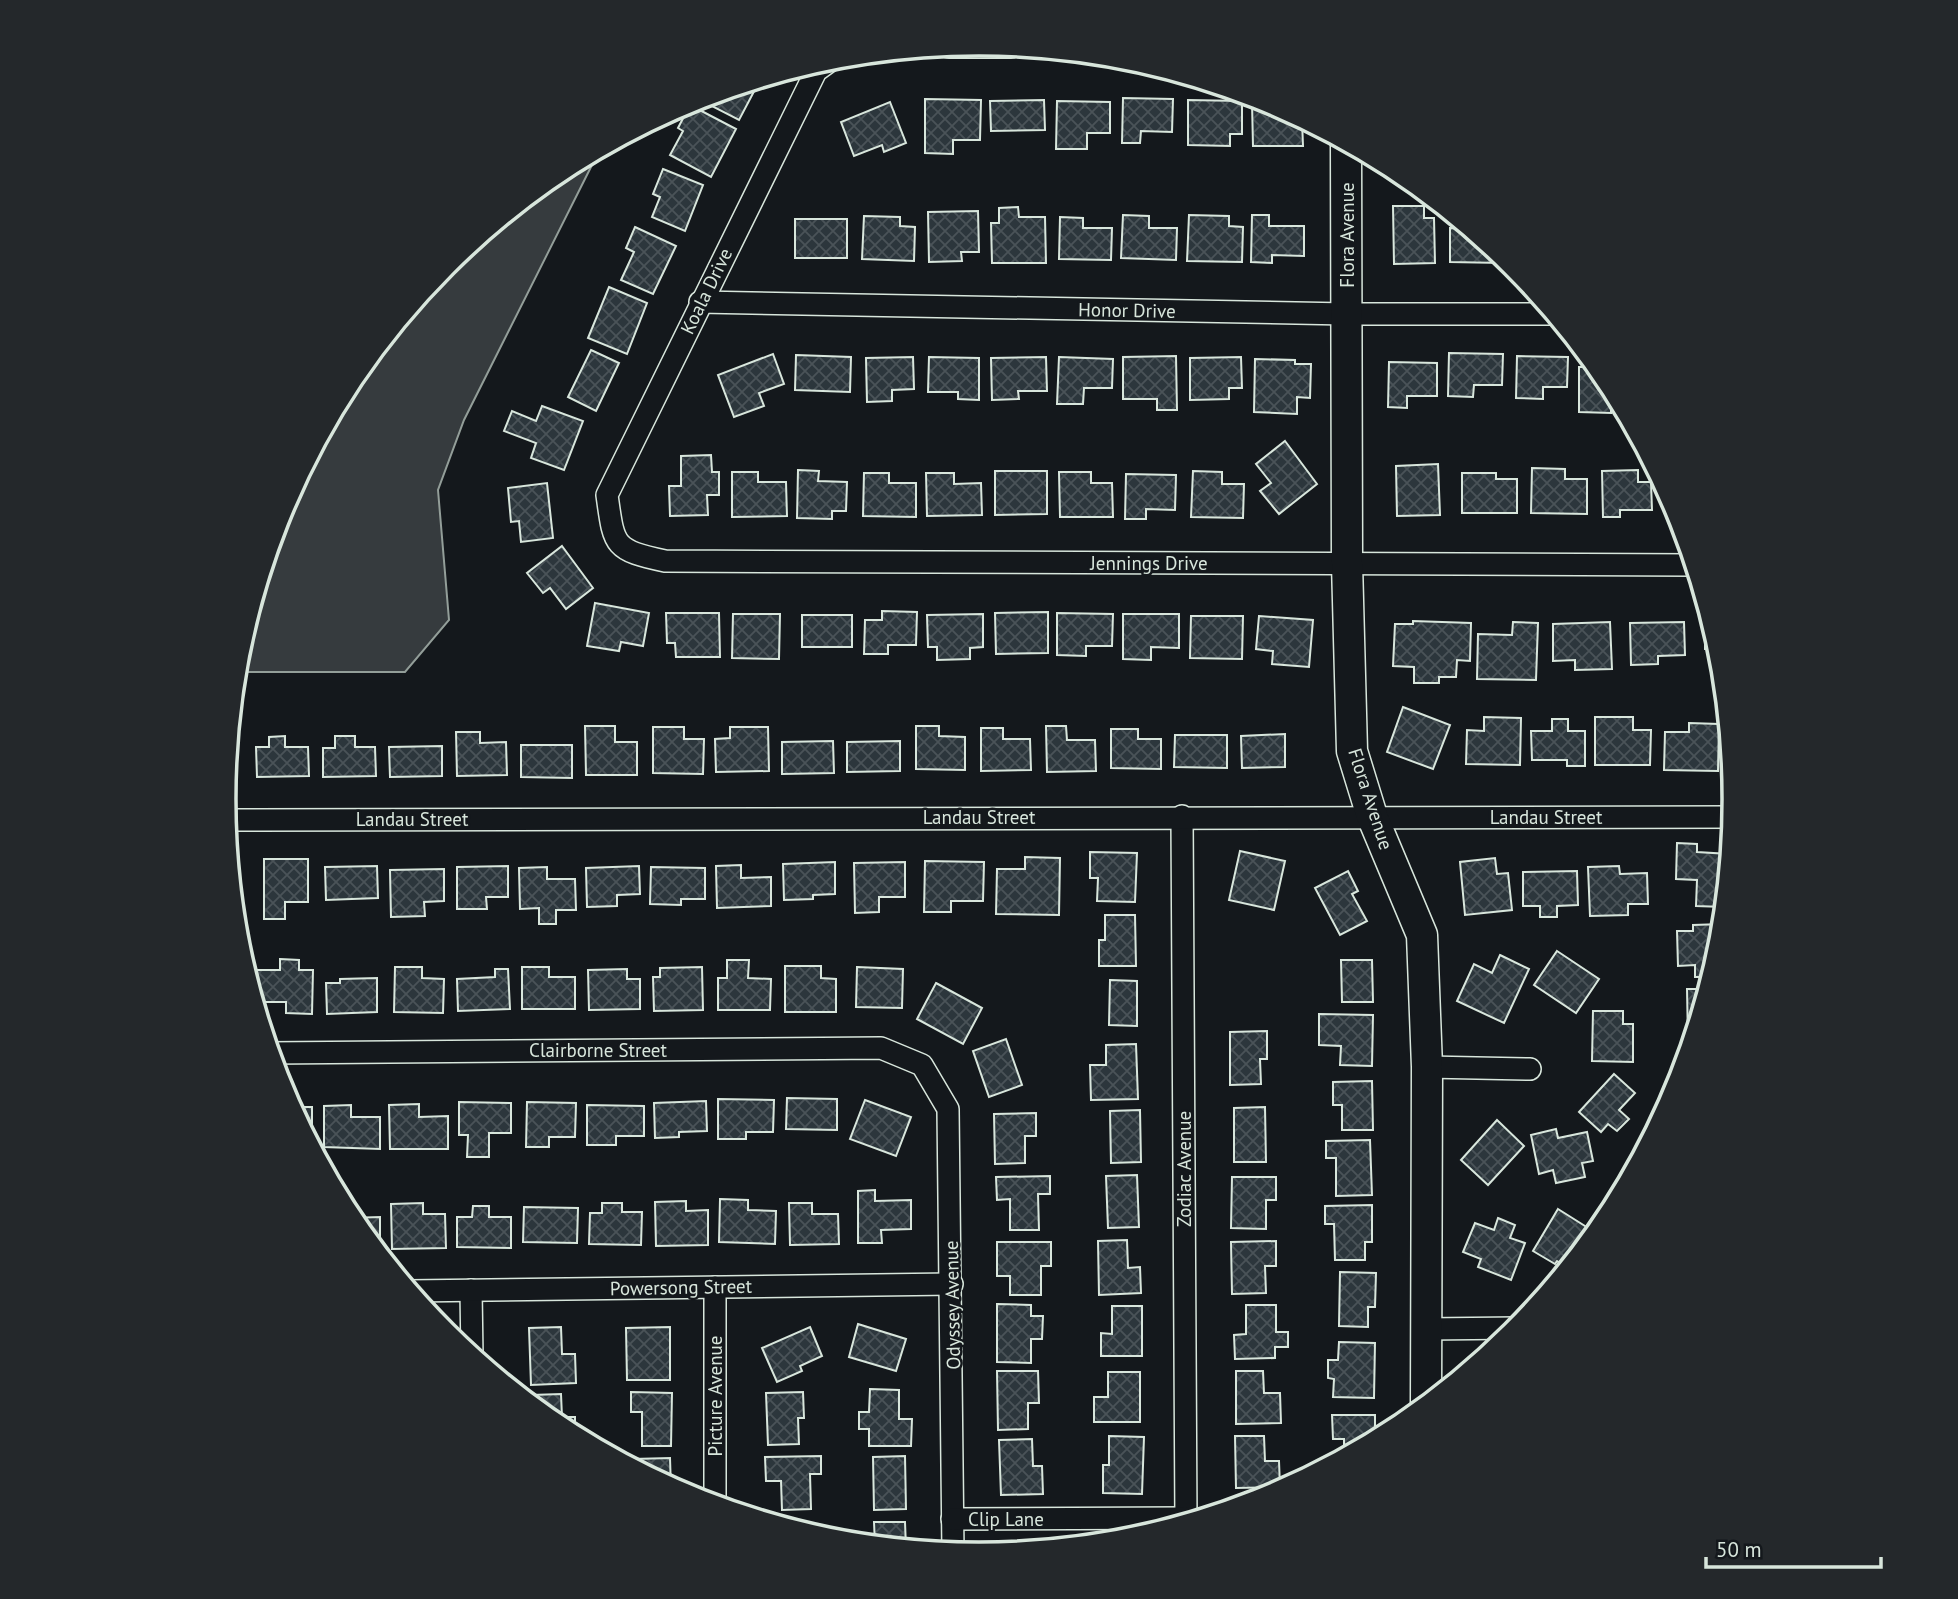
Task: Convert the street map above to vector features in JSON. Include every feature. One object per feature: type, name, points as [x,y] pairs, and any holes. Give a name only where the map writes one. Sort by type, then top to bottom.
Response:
[{"type":"street","name":"Koala Drive","points":[[613,536],[607,495],[814,75]]},
{"type":"street","name":"Flora Avenue","points":[[1346,153],[1347,563],[1352,751],[1372,816],[1422,935],[1427,1067],[1426,1393]]},
{"type":"street","name":"Honor Drive","points":[[700,302],[1347,314],[1542,314]]},
{"type":"street","name":"Jennings Drive","points":[[613,536],[628,553],[665,561],[1684,565]]},
{"type":"street","name":"Zodiac Avenue","points":[[1182,817],[1186,1514]]},
{"type":"street","name":"Landau Street","points":[[236,820],[1722,817]]},
{"type":"street","name":"Clairborne Street","points":[[281,1053],[881,1048],[922,1065]]},
{"type":"street","name":"Odyssey Avenue","points":[[922,1065],[948,1109],[952,1284],[953,1542]]},
{"type":"street","points":[[1427,1067],[1530,1069]]},
{"type":"street","name":"Powersong Street","points":[[421,1291],[952,1284]]},
{"type":"street","name":"Picture Avenue","points":[[715,1287],[715,1494]]},
{"type":"street","points":[[471,1290],[472,1342]]},
{"type":"street","points":[[1426,1329],[1502,1328]]},
{"type":"street","name":"Clip Lane","points":[[952,1519],[1163,1520]]},
{"type":"shaded area","points":[[592,165],[464,420],[438,490],[449,620],[405,672],[247,672],[261,607],[275,561],[312,471],[361,386],[389,347],[453,274],[489,241],[526,210]]},
{"type":"building","points":[[754,91],[739,120],[712,106]]},
{"type":"building","points":[[1123,98],[1173,99],[1172,132],[1141,131],[1140,143],[1122,143]]},
{"type":"building","points":[[925,99],[981,100],[980,140],[953,140],[953,154],[925,153]]},
{"type":"building","points":[[1044,100],[1045,130],[991,131],[990,101]]},
{"type":"building","points":[[1188,100],[1233,101],[1242,104],[1242,134],[1230,134],[1230,146],[1188,145]]},
{"type":"building","points":[[1057,101],[1110,102],[1110,133],[1087,133],[1087,149],[1056,149]]},
{"type":"building","points":[[890,102],[906,143],[884,152],[882,145],[854,156],[841,122]]},
{"type":"building","points":[[1252,108],[1302,130],[1303,146],[1253,146]]},
{"type":"building","points":[[700,110],[736,129],[711,177],[670,155],[683,131],[678,128],[683,118]]},
{"type":"building","points":[[663,169],[703,185],[685,231],[652,217],[660,197],[653,194]]},
{"type":"building","points":[[1393,206],[1424,206],[1424,218],[1434,218],[1435,263],[1394,264]]},
{"type":"building","points":[[1018,207],[1019,217],[1045,217],[1046,263],[992,263],[991,223],[999,223],[999,208]]},
{"type":"building","points":[[978,211],[979,252],[961,252],[962,261],[929,262],[928,212]]},
{"type":"building","points":[[1123,215],[1149,216],[1149,228],[1177,228],[1176,260],[1121,258]]},
{"type":"building","points":[[1189,215],[1229,216],[1229,226],[1243,227],[1242,262],[1187,261]]},
{"type":"building","points":[[1252,215],[1269,215],[1269,226],[1304,226],[1304,256],[1272,255],[1272,263],[1251,262]]},
{"type":"building","points":[[864,216],[900,217],[900,226],[915,227],[914,261],[862,259]]},
{"type":"building","points":[[1060,217],[1083,218],[1083,228],[1112,228],[1111,260],[1059,259]]},
{"type":"building","points":[[795,219],[847,219],[847,258],[795,258]]},
{"type":"building","points":[[635,227],[676,246],[653,294],[621,280],[634,252],[626,248]]},
{"type":"building","points":[[1450,228],[1454,228],[1493,263],[1450,262]]},
{"type":"building","points":[[609,287],[647,303],[627,354],[588,338]]},
{"type":"building","points":[[591,350],[619,363],[596,411],[568,397]]},
{"type":"building","points":[[1449,353],[1503,354],[1502,385],[1474,385],[1473,397],[1448,396]]},
{"type":"building","points":[[773,354],[784,384],[759,393],[764,406],[734,417],[718,375]]},
{"type":"building","points":[[796,355],[851,357],[850,392],[795,390]]},
{"type":"building","points":[[1176,356],[1177,410],[1157,410],[1157,399],[1123,399],[1123,357]]},
{"type":"building","points":[[1517,356],[1568,357],[1567,387],[1543,387],[1543,399],[1516,398]]},
{"type":"building","points":[[913,357],[914,389],[892,390],[892,401],[867,402],[866,358]]},
{"type":"building","points":[[929,357],[979,358],[979,400],[958,399],[958,392],[928,392]]},
{"type":"building","points":[[1046,357],[1047,391],[1018,391],[1019,399],[992,400],[991,358]]},
{"type":"building","points":[[1059,357],[1113,359],[1112,388],[1084,388],[1083,404],[1057,404]]},
{"type":"building","points":[[1241,357],[1242,388],[1229,388],[1229,399],[1190,400],[1190,358]]},
{"type":"building","points":[[1255,359],[1295,360],[1295,364],[1311,364],[1310,398],[1297,397],[1297,414],[1254,412]]},
{"type":"building","points":[[1389,362],[1437,363],[1437,396],[1407,396],[1407,408],[1388,407]]},
{"type":"building","points":[[1579,367],[1583,367],[1611,409],[1611,413],[1579,412]]},
{"type":"building","points":[[542,406],[583,421],[564,470],[531,458],[536,443],[504,431],[512,411],[536,421]]},
{"type":"building","points":[[1285,441],[1317,484],[1279,514],[1260,491],[1271,483],[1256,464]]},
{"type":"building","points":[[711,455],[712,472],[719,472],[719,495],[707,495],[708,515],[670,516],[669,486],[681,486],[681,456]]},
{"type":"building","points":[[1438,464],[1440,515],[1397,516],[1396,466]]},
{"type":"building","points":[[1532,468],[1565,469],[1565,479],[1587,479],[1587,514],[1531,513]]},
{"type":"building","points":[[798,470],[819,471],[818,481],[847,482],[846,511],[832,511],[832,519],[797,518]]},
{"type":"building","points":[[1638,470],[1638,482],[1651,482],[1652,510],[1620,510],[1620,517],[1603,517],[1602,471]]},
{"type":"building","points":[[995,471],[1047,471],[1047,514],[995,515]]},
{"type":"building","points":[[1193,471],[1222,472],[1222,484],[1244,484],[1243,518],[1191,517]]},
{"type":"building","points":[[732,472],[758,472],[758,482],[786,482],[787,516],[732,517]]},
{"type":"building","points":[[1059,472],[1091,472],[1091,483],[1112,483],[1113,517],[1060,517]]},
{"type":"building","points":[[864,473],[889,473],[889,483],[916,483],[916,517],[863,516]]},
{"type":"building","points":[[926,473],[954,473],[954,484],[981,483],[982,515],[927,516]]},
{"type":"building","points":[[1462,473],[1496,473],[1496,479],[1517,479],[1517,513],[1462,513]]},
{"type":"building","points":[[1126,474],[1176,475],[1175,510],[1146,509],[1146,519],[1125,519]]},
{"type":"building","points":[[547,483],[553,538],[521,542],[519,521],[511,522],[508,488]]},
{"type":"building","points":[[562,546],[593,588],[566,609],[550,588],[543,593],[527,573]]},
{"type":"building","points":[[595,603],[649,613],[643,646],[621,642],[619,651],[587,646]]},
{"type":"building","points":[[882,611],[917,612],[916,645],[888,645],[888,654],[864,654],[865,620],[882,620]]},
{"type":"building","points":[[1048,612],[1048,653],[996,654],[995,613]]},
{"type":"building","points":[[666,613],[719,613],[720,657],[676,657],[675,643],[667,643]]},
{"type":"building","points":[[1057,613],[1113,614],[1112,646],[1086,646],[1086,656],[1057,655]]},
{"type":"building","points":[[733,614],[780,614],[779,659],[732,658]]},
{"type":"building","points":[[983,614],[983,647],[970,648],[970,659],[937,660],[937,647],[928,647],[927,615]]},
{"type":"building","points":[[1123,614],[1179,614],[1179,648],[1151,647],[1151,660],[1123,659]]},
{"type":"building","points":[[802,615],[852,615],[852,647],[802,647]]},
{"type":"building","points":[[1191,616],[1243,616],[1242,659],[1190,658]]},
{"type":"building","points":[[1259,616],[1313,620],[1309,667],[1272,664],[1273,651],[1256,649]]},
{"type":"building","points":[[1413,621],[1471,623],[1470,661],[1457,660],[1456,677],[1439,677],[1439,683],[1414,683],[1414,667],[1393,666],[1395,624],[1413,624]]},
{"type":"building","points":[[1513,622],[1538,623],[1536,680],[1477,679],[1478,634],[1512,635]]},
{"type":"building","points":[[1610,622],[1612,669],[1575,670],[1575,660],[1553,661],[1553,624]]},
{"type":"building","points":[[1684,622],[1685,655],[1658,656],[1658,664],[1631,665],[1630,623]]},
{"type":"building","points":[[1403,707],[1450,725],[1433,769],[1387,752]]},
{"type":"building","points":[[1484,717],[1521,718],[1520,765],[1466,764],[1467,730],[1484,731]]},
{"type":"building","points":[[1595,717],[1633,717],[1633,730],[1651,730],[1650,765],[1595,765]]},
{"type":"building","points":[[1552,719],[1568,719],[1568,731],[1585,731],[1585,766],[1567,766],[1567,760],[1532,760],[1531,731],[1552,731]]},
{"type":"building","points":[[1689,723],[1718,724],[1718,771],[1664,770],[1665,732],[1689,732]]},
{"type":"building","points":[[585,726],[615,726],[615,742],[637,742],[637,775],[586,775]]},
{"type":"building","points":[[916,726],[939,726],[939,736],[965,737],[965,770],[916,769]]},
{"type":"building","points":[[1046,726],[1066,726],[1067,740],[1095,740],[1096,771],[1047,772]]},
{"type":"building","points":[[653,727],[684,727],[684,739],[704,739],[703,774],[653,773]]},
{"type":"building","points":[[730,727],[768,727],[769,771],[716,772],[715,739],[730,738]]},
{"type":"building","points":[[981,728],[1003,728],[1003,739],[1030,739],[1031,770],[981,771]]},
{"type":"building","points":[[1111,729],[1138,729],[1138,739],[1161,739],[1161,769],[1111,768]]},
{"type":"building","points":[[456,732],[480,732],[480,743],[506,742],[507,775],[457,776]]},
{"type":"building","points":[[1285,734],[1285,767],[1242,768],[1241,736]]},
{"type":"building","points":[[1175,735],[1227,735],[1227,768],[1174,767]]},
{"type":"building","points":[[285,736],[285,747],[308,747],[309,776],[257,777],[256,747],[269,747],[269,737]]},
{"type":"building","points":[[335,736],[355,736],[355,747],[375,747],[376,776],[323,777],[323,748],[335,748]]},
{"type":"building","points":[[833,741],[834,773],[782,774],[782,742]]},
{"type":"building","points":[[900,741],[900,771],[847,772],[847,742]]},
{"type":"building","points":[[521,745],[572,745],[572,778],[521,777]]},
{"type":"building","points":[[442,746],[442,776],[390,777],[389,747]]},
{"type":"building","points":[[1677,843],[1697,844],[1697,852],[1720,853],[1714,907],[1696,906],[1697,880],[1676,879]]},
{"type":"building","points":[[1240,851],[1285,861],[1274,910],[1229,900]]},
{"type":"building","points":[[1090,852],[1137,853],[1135,902],[1097,901],[1098,878],[1090,878]]},
{"type":"building","points":[[1025,857],[1060,858],[1059,915],[996,914],[997,869],[1025,869]]},
{"type":"building","points":[[1495,858],[1497,874],[1508,873],[1512,910],[1465,915],[1460,862]]},
{"type":"building","points":[[264,859],[308,859],[308,902],[285,902],[285,919],[264,919]]},
{"type":"building","points":[[925,861],[984,862],[983,901],[951,901],[951,912],[924,912]]},
{"type":"building","points":[[835,862],[835,894],[813,895],[813,899],[784,900],[783,864]]},
{"type":"building","points":[[905,862],[905,897],[879,897],[879,912],[855,913],[854,863]]},
{"type":"building","points":[[741,865],[741,878],[771,877],[771,906],[717,908],[716,866]]},
{"type":"building","points":[[377,866],[378,898],[326,900],[325,867]]},
{"type":"building","points":[[508,866],[508,897],[486,897],[487,909],[457,909],[457,867]]},
{"type":"building","points":[[639,866],[640,894],[617,895],[617,906],[587,907],[586,868]]},
{"type":"building","points":[[1619,866],[1620,874],[1647,873],[1648,904],[1628,904],[1628,915],[1590,916],[1588,867]]},
{"type":"building","points":[[547,867],[547,879],[575,879],[576,910],[556,910],[556,924],[539,924],[539,908],[520,909],[519,868]]},
{"type":"building","points":[[651,867],[705,868],[705,899],[681,899],[681,905],[650,904]]},
{"type":"building","points":[[444,869],[444,901],[424,902],[425,916],[391,917],[390,870]]},
{"type":"building","points":[[1348,871],[1358,891],[1352,894],[1367,921],[1340,935],[1315,888]]},
{"type":"building","points":[[1577,871],[1578,905],[1557,906],[1557,917],[1540,917],[1540,906],[1523,906],[1523,872]]},
{"type":"building","points":[[1105,915],[1135,915],[1136,966],[1099,966],[1099,940],[1105,940]]},
{"type":"building","points":[[1711,924],[1701,977],[1695,977],[1695,965],[1678,966],[1677,931],[1693,931],[1693,925]]},
{"type":"building","points":[[1557,951],[1599,979],[1576,1013],[1534,985]]},
{"type":"building","points":[[1500,955],[1529,969],[1504,1023],[1457,1001],[1474,964],[1492,973]]},
{"type":"building","points":[[280,959],[299,960],[299,970],[313,970],[312,1014],[286,1013],[286,1002],[264,1002],[256,970],[280,970]]},
{"type":"building","points":[[727,960],[749,960],[748,978],[771,979],[770,1010],[718,1010],[718,978],[727,978]]},
{"type":"building","points":[[1341,960],[1372,960],[1373,1002],[1342,1002]]},
{"type":"building","points":[[785,966],[821,966],[821,978],[836,979],[836,1012],[785,1012]]},
{"type":"building","points":[[395,967],[422,967],[422,978],[444,979],[443,1013],[394,1012]]},
{"type":"building","points":[[522,967],[549,967],[549,977],[575,977],[575,1009],[522,1009]]},
{"type":"building","points":[[702,967],[703,1010],[654,1011],[653,977],[660,977],[660,968]]},
{"type":"building","points":[[857,967],[903,969],[902,1008],[856,1007]]},
{"type":"building","points":[[495,969],[508,969],[510,1009],[458,1011],[457,979],[495,977]]},
{"type":"building","points":[[627,969],[627,979],[640,979],[640,1009],[589,1010],[588,970]]},
{"type":"building","points":[[377,978],[377,1012],[327,1014],[326,983],[340,983],[340,979]]},
{"type":"building","points":[[1110,980],[1137,981],[1137,1026],[1109,1025]]},
{"type":"building","points":[[936,983],[982,1008],[963,1044],[917,1019]]},
{"type":"building","points":[[1687,989],[1698,989],[1697,992],[1688,1023]]},
{"type":"building","points":[[1593,1011],[1623,1011],[1623,1024],[1633,1024],[1633,1062],[1592,1061]]},
{"type":"building","points":[[1319,1014],[1373,1015],[1372,1066],[1340,1065],[1341,1046],[1319,1045]]},
{"type":"building","points":[[1267,1031],[1267,1059],[1260,1059],[1261,1084],[1230,1085],[1230,1032]]},
{"type":"building","points":[[1006,1039],[1022,1085],[989,1097],[973,1051]]},
{"type":"building","points":[[1136,1044],[1138,1099],[1091,1100],[1090,1065],[1106,1065],[1106,1045]]},
{"type":"building","points":[[1614,1074],[1635,1093],[1619,1110],[1629,1119],[1617,1131],[1608,1124],[1601,1132],[1579,1112]]},
{"type":"building","points":[[1372,1081],[1373,1130],[1342,1130],[1342,1105],[1333,1105],[1333,1082]]},
{"type":"building","points":[[787,1098],[837,1099],[837,1130],[786,1129]]},
{"type":"building","points":[[718,1099],[774,1100],[773,1132],[746,1132],[746,1139],[718,1139]]},
{"type":"building","points":[[865,1100],[911,1117],[896,1156],[850,1139]]},
{"type":"building","points":[[706,1101],[707,1131],[679,1132],[679,1137],[655,1138],[654,1103]]},
{"type":"building","points":[[459,1102],[511,1103],[511,1133],[489,1133],[489,1157],[467,1157],[468,1135],[459,1135]]},
{"type":"building","points":[[527,1102],[576,1103],[575,1137],[549,1137],[549,1147],[526,1147]]},
{"type":"building","points":[[419,1104],[419,1117],[448,1116],[448,1149],[390,1149],[389,1105]]},
{"type":"building","points":[[351,1105],[351,1117],[380,1117],[380,1149],[324,1147],[324,1106]]},
{"type":"building","points":[[587,1105],[644,1106],[644,1136],[616,1136],[616,1145],[587,1145]]},
{"type":"building","points":[[302,1107],[312,1107],[312,1128]]},
{"type":"building","points":[[1265,1107],[1266,1162],[1234,1162],[1234,1108]]},
{"type":"building","points":[[1140,1110],[1141,1162],[1111,1163],[1110,1111]]},
{"type":"building","points":[[1036,1113],[1036,1136],[1025,1136],[1025,1163],[995,1164],[994,1114]]},
{"type":"building","points":[[1497,1120],[1524,1146],[1488,1185],[1461,1160]]},
{"type":"building","points":[[1556,1129],[1558,1138],[1587,1132],[1593,1161],[1582,1163],[1585,1177],[1556,1183],[1553,1170],[1539,1174],[1531,1135]]},
{"type":"building","points":[[1370,1140],[1372,1195],[1336,1196],[1336,1158],[1326,1158],[1326,1141]]},
{"type":"building","points":[[1137,1175],[1139,1227],[1108,1228],[1106,1176]]},
{"type":"building","points":[[1050,1176],[1050,1194],[1038,1194],[1039,1230],[1010,1230],[1010,1199],[997,1200],[996,1177]]},
{"type":"building","points":[[1232,1177],[1276,1177],[1276,1200],[1266,1200],[1266,1229],[1231,1228]]},
{"type":"building","points":[[875,1190],[875,1201],[911,1200],[911,1229],[881,1230],[882,1243],[858,1243],[858,1191]]},
{"type":"building","points":[[720,1199],[748,1200],[748,1210],[776,1211],[775,1244],[719,1242]]},
{"type":"building","points":[[686,1201],[686,1211],[708,1210],[708,1245],[656,1246],[655,1202]]},
{"type":"building","points":[[423,1203],[423,1214],[445,1214],[446,1248],[392,1249],[391,1204]]},
{"type":"building","points":[[602,1203],[622,1203],[622,1212],[642,1212],[641,1245],[589,1244],[590,1213],[602,1213]]},
{"type":"building","points":[[789,1203],[812,1203],[812,1214],[838,1214],[839,1244],[790,1245]]},
{"type":"building","points":[[1372,1205],[1372,1242],[1365,1242],[1365,1260],[1335,1260],[1334,1224],[1325,1224],[1325,1206]]},
{"type":"building","points":[[473,1206],[489,1206],[489,1217],[511,1217],[511,1248],[457,1247],[457,1217],[472,1217]]},
{"type":"building","points":[[524,1207],[578,1208],[577,1243],[523,1242]]},
{"type":"building","points":[[1558,1209],[1587,1227],[1560,1263],[1557,1261],[1555,1264],[1533,1251]]},
{"type":"building","points":[[380,1217],[380,1239],[364,1218]]},
{"type":"building","points":[[1498,1218],[1515,1225],[1510,1238],[1525,1243],[1511,1280],[1478,1267],[1481,1259],[1463,1252],[1475,1223],[1494,1230]]},
{"type":"building","points":[[1127,1240],[1128,1268],[1140,1267],[1141,1293],[1099,1295],[1098,1241]]},
{"type":"building","points":[[1276,1241],[1276,1266],[1265,1266],[1266,1293],[1232,1294],[1231,1242]]},
{"type":"building","points":[[997,1242],[1051,1242],[1051,1266],[1041,1266],[1041,1295],[1010,1295],[1010,1276],[997,1276]]},
{"type":"building","points":[[1340,1272],[1376,1273],[1375,1307],[1368,1307],[1368,1327],[1339,1326]]},
{"type":"building","points":[[997,1304],[1031,1305],[1031,1316],[1043,1316],[1042,1339],[1031,1339],[1031,1363],[997,1362]]},
{"type":"building","points":[[1246,1305],[1276,1305],[1276,1332],[1288,1332],[1288,1347],[1275,1347],[1275,1358],[1235,1359],[1234,1335],[1246,1334]]},
{"type":"building","points":[[1112,1306],[1142,1306],[1142,1356],[1101,1356],[1101,1333],[1112,1334]]},
{"type":"building","points":[[858,1324],[906,1339],[896,1371],[849,1357]]},
{"type":"building","points":[[561,1327],[562,1354],[575,1354],[576,1383],[531,1385],[529,1328]]},
{"type":"building","points":[[670,1327],[670,1380],[627,1380],[626,1328]]},
{"type":"building","points":[[810,1327],[822,1356],[800,1366],[802,1371],[777,1382],[762,1348]]},
{"type":"building","points":[[1339,1342],[1375,1343],[1374,1398],[1333,1397],[1334,1379],[1328,1378],[1328,1360],[1338,1360]]},
{"type":"building","points":[[997,1371],[1038,1371],[1039,1403],[1028,1403],[1028,1429],[998,1430]]},
{"type":"building","points":[[1236,1371],[1263,1371],[1264,1393],[1280,1393],[1281,1423],[1236,1424]]},
{"type":"building","points":[[1108,1372],[1140,1372],[1140,1422],[1094,1422],[1094,1397],[1108,1397]]},
{"type":"building","points":[[870,1389],[899,1390],[899,1419],[912,1419],[911,1446],[869,1446],[869,1429],[859,1429],[859,1412],[869,1412]]},
{"type":"building","points":[[631,1392],[672,1393],[671,1446],[642,1446],[642,1412],[631,1412]]},
{"type":"building","points":[[803,1392],[804,1418],[798,1418],[799,1444],[768,1445],[766,1393]]},
{"type":"building","points":[[561,1394],[562,1415],[534,1395]]},
{"type":"building","points":[[1332,1415],[1375,1415],[1375,1428],[1351,1443],[1344,1447],[1344,1439],[1333,1439]]},
{"type":"building","points":[[565,1417],[575,1417],[575,1423]]},
{"type":"building","points":[[1109,1436],[1144,1437],[1142,1494],[1103,1493],[1103,1465],[1109,1465]]},
{"type":"building","points":[[1235,1436],[1264,1436],[1265,1461],[1279,1461],[1280,1479],[1260,1487],[1236,1488]]},
{"type":"building","points":[[1032,1439],[1033,1466],[1042,1466],[1043,1494],[1001,1495],[999,1440]]},
{"type":"building","points":[[821,1456],[821,1474],[810,1474],[811,1509],[782,1510],[781,1481],[766,1481],[765,1457]]},
{"type":"building","points":[[905,1456],[906,1509],[874,1510],[873,1457]]},
{"type":"building","points":[[670,1458],[671,1475],[650,1466],[637,1459]]},
{"type":"building","points":[[874,1522],[905,1522],[906,1539],[875,1536]]}]
